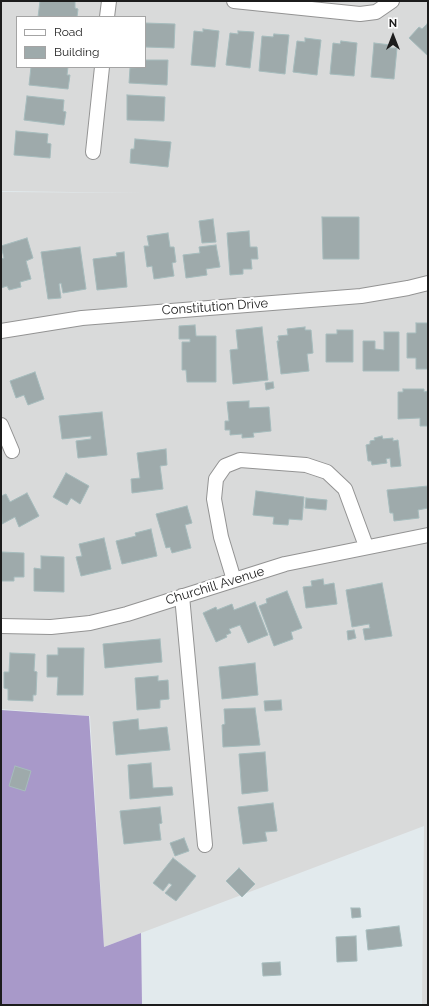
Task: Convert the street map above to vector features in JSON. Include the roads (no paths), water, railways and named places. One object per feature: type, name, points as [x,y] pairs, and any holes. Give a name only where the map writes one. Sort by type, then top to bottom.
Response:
[{"type":"street","points":[[107,16],[109,1]]},
{"type":"street","points":[[234,1],[360,14],[376,12],[392,1]]},
{"type":"street","points":[[93,152],[102,68]]},
{"type":"street","name":"Constitution Drive","points":[[1,331],[82,318],[361,296],[408,288],[428,282]]},
{"type":"street","points":[[1,425],[12,451]]},
{"type":"street","points":[[234,580],[221,537],[214,499],[216,479],[225,466],[240,460],[306,465],[328,472],[345,489],[366,546]]},
{"type":"street","name":"Churchill Avenue","points":[[1,626],[51,627],[90,623],[285,564],[366,546],[428,535]]},
{"type":"street","points":[[182,596],[206,845]]}]
